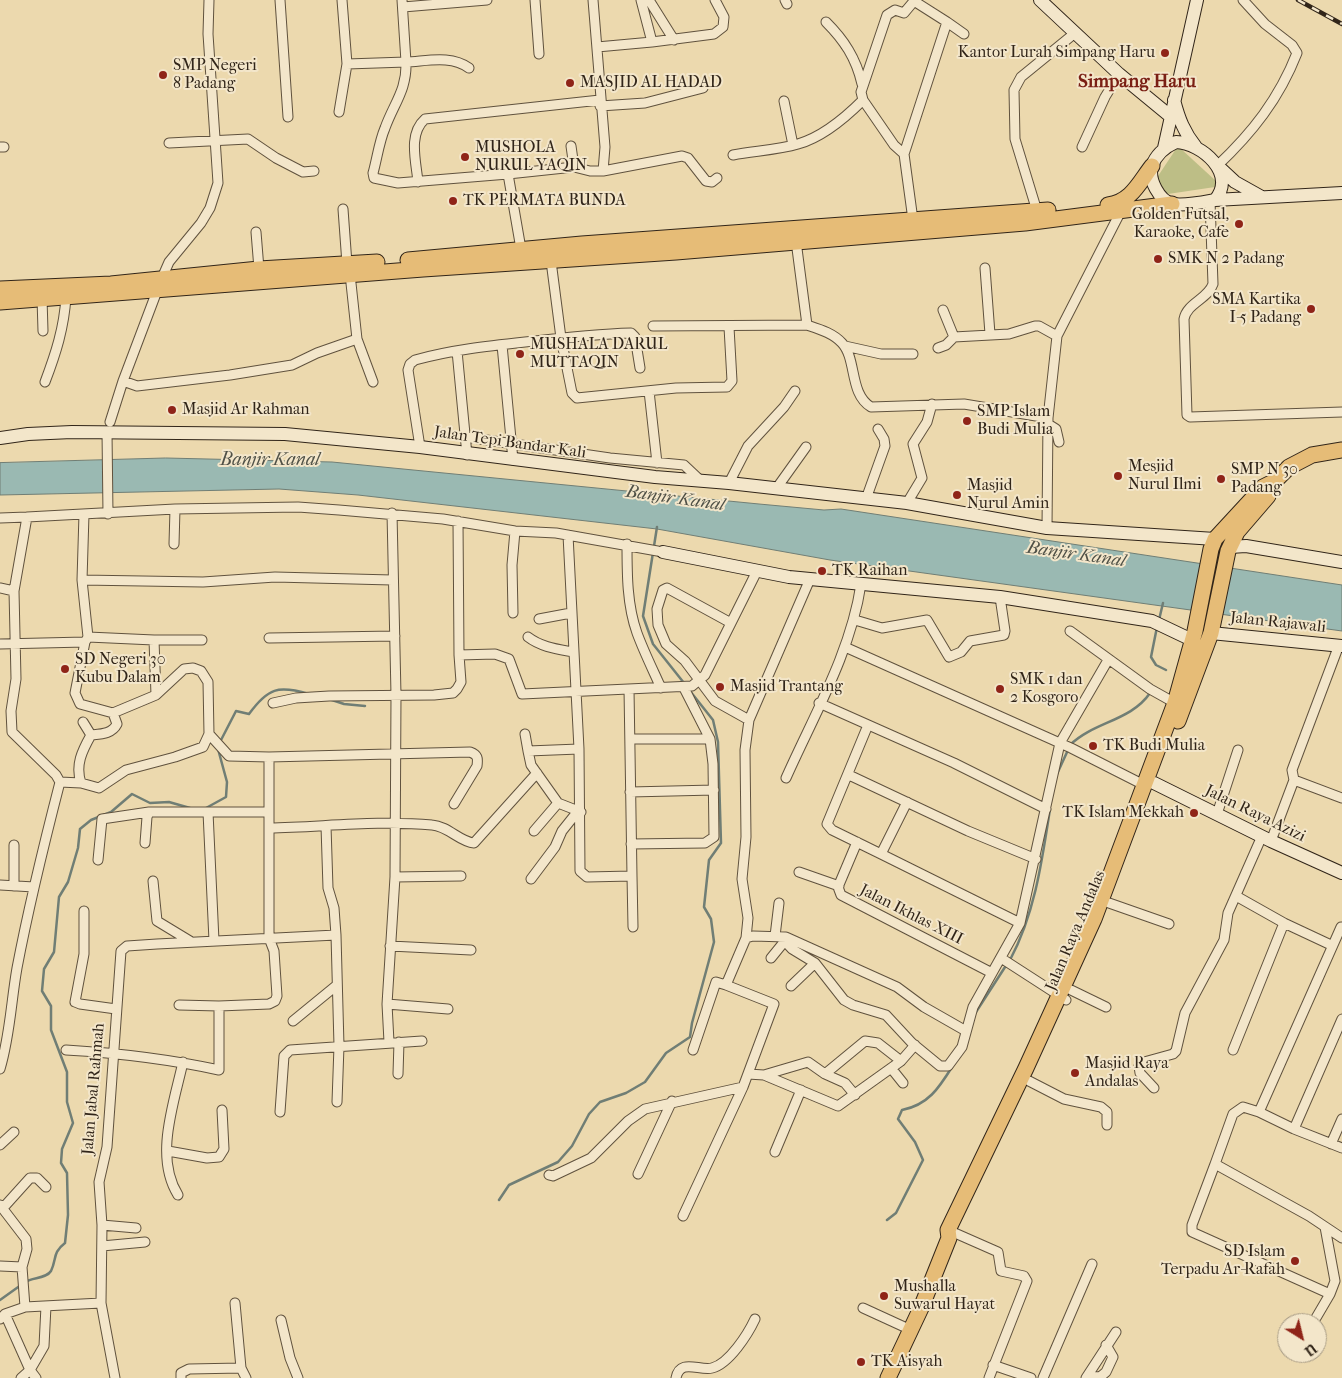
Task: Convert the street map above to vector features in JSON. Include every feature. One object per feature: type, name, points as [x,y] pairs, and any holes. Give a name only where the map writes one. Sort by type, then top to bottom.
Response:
[{"type":"main road","points":[[0,302],[66,297],[242,276],[422,264],[551,261],[657,246],[829,233],[1025,223],[1123,206],[1152,166]]},
{"type":"main road","points":[[422,264],[521,249],[796,241],[829,233],[913,220],[1172,204]]},
{"type":"main road","points":[[242,276],[259,269],[348,269]]},
{"type":"main road","points":[[0,289],[111,284],[159,285]]},
{"type":"main road","points":[[1213,544],[1263,487],[1275,481],[1289,467],[1303,458],[1342,450]]},
{"type":"main road","name":"Jalan Raya Andalas","points":[[888,1378],[950,1234],[1066,995],[1084,942],[1123,853],[1179,705],[1212,630],[1229,549],[1237,532],[1270,494],[1275,481]]},
{"type":"main road","name":"Jalan Raya Andalas","points":[[1179,705],[1213,544]]},
{"type":"main road","name":"Jalan Raya Andalas","points":[[987,1156],[1028,1081],[1108,903],[1123,853]]},
{"type":"street","points":[[108,513],[107,433],[123,381],[168,262],[201,223],[214,200],[218,183],[208,34],[209,0]]},
{"type":"street","points":[[280,0],[288,117]]},
{"type":"street","points":[[339,112],[347,64],[342,0]]},
{"type":"street","points":[[487,0],[403,4],[406,62],[404,91],[384,129],[373,174],[378,180],[418,182],[574,167],[590,171],[603,170],[682,156],[688,158],[706,182],[712,182],[718,178]]},
{"type":"street","points":[[535,0],[539,54]]},
{"type":"street","points":[[593,0],[600,103],[606,148],[603,170]]},
{"type":"street","points":[[641,0],[652,42]]},
{"type":"street","points":[[649,0],[674,40]]},
{"type":"street","points":[[597,47],[674,40],[714,34],[719,31],[724,17],[715,0]]},
{"type":"street","points":[[862,84],[890,13],[895,10],[904,13],[914,0],[964,34]]},
{"type":"street","points":[[1040,0],[1118,74],[1170,116]]},
{"type":"street","points":[[1197,0],[1164,148],[1152,166],[1152,177],[1157,191],[1172,204],[1260,196],[1342,193]]},
{"type":"street","points":[[1218,167],[1255,128],[1272,102],[1297,53],[1292,45],[1265,24],[1243,0]]},
{"type":"street","points":[[826,22],[849,49],[859,70],[863,100],[894,144],[904,154]]},
{"type":"street","points":[[913,220],[904,154],[947,22]]},
{"type":"street","points":[[1037,211],[1015,139],[1016,85],[1021,77],[1075,33]]},
{"type":"street","points":[[347,64],[451,59],[459,61],[469,68]]},
{"type":"street","points":[[1082,147],[1118,74]]},
{"type":"street","points":[[418,182],[414,134],[418,126],[425,119],[600,103],[645,103],[704,88]]},
{"type":"street","points":[[732,155],[793,145],[809,140],[829,128],[863,100]]},
{"type":"street","points":[[1174,100],[1183,128],[1198,148],[1235,182],[1260,196]]},
{"type":"street","points":[[784,101],[793,145]]},
{"type":"street","points":[[169,143],[248,139],[276,158],[303,172],[314,171]]},
{"type":"street","points":[[1164,148],[1176,142],[1188,142],[1198,148]]},
{"type":"street","points":[[571,146],[574,167]]},
{"type":"street","points":[[1218,167],[1224,179],[1223,186],[1213,200],[1213,284],[1211,289],[1188,310],[1184,320],[1187,416],[1342,412]]},
{"type":"street","points":[[508,174],[521,249]]},
{"type":"street","points":[[1047,528],[1048,421],[1057,336],[1123,206]]},
{"type":"street","points":[[343,209],[357,339],[373,382]]},
{"type":"street","points":[[256,232],[259,269]]},
{"type":"street","points":[[796,241],[807,325]]},
{"type":"street","points":[[551,261],[561,338],[574,396],[585,397],[729,386],[732,382],[729,326]]},
{"type":"street","points":[[985,268],[990,334]]},
{"type":"street","points":[[45,382],[65,323],[66,297]]},
{"type":"street","points":[[42,298],[44,331]]},
{"type":"street","points":[[943,310],[954,337]]},
{"type":"street","points":[[653,326],[807,325],[828,332],[845,346],[881,354],[914,354]]},
{"type":"street","points":[[938,348],[946,345],[954,337],[1009,334],[1039,326],[1057,336]]},
{"type":"street","points":[[420,447],[409,376],[410,364],[415,360],[457,351],[502,345],[604,334],[633,334],[640,368]]},
{"type":"street","points":[[123,381],[132,386],[137,386],[230,376],[292,365],[317,353],[357,339]]},
{"type":"street","points":[[502,345],[513,460]]},
{"type":"street","points":[[845,346],[858,389],[867,404],[872,407],[932,404],[979,405],[1048,421],[1056,429],[1059,442]]},
{"type":"street","points":[[457,351],[468,454]]},
{"type":"street","points":[[649,391],[657,462]]},
{"type":"street","points":[[729,483],[748,446],[784,407],[795,391]]},
{"type":"street","points":[[907,503],[922,478],[913,444],[927,422],[932,404]]},
{"type":"street","points":[[866,499],[885,446],[884,439],[878,429]]},
{"type":"street","name":"Jalan Tepi Bandar Kali","points":[[0,438],[28,434],[285,434],[420,447],[513,460],[907,503],[1047,528],[1213,544]]},
{"type":"street","points":[[466,437],[610,458],[684,465],[701,481]]},
{"type":"street","points":[[776,489],[806,447]]},
{"type":"street","points":[[0,518],[175,509],[298,508],[392,513],[458,521],[515,531],[568,535],[630,544],[757,571],[810,579],[1000,597],[1158,623],[1193,636]]},
{"type":"street","points":[[174,544],[175,509]]},
{"type":"street","points":[[392,513],[396,695],[393,822],[394,876],[387,1004],[398,1074]]},
{"type":"street","points":[[84,514],[82,580],[86,640],[77,678],[77,700],[84,706],[113,713],[156,694],[178,672],[193,668],[201,671],[208,682],[211,737],[223,752],[229,756],[269,757],[395,752],[470,752],[476,754],[478,759],[477,766],[454,804]]},
{"type":"street","points":[[0,1069],[8,1042],[17,970],[34,887],[60,782],[56,775],[12,732],[11,711],[16,679],[14,591],[27,517]]},
{"type":"street","points":[[1246,520],[1246,546]]},
{"type":"street","points":[[273,702],[328,696],[453,693],[461,682],[458,521]]},
{"type":"street","points":[[513,613],[512,565],[515,531]]},
{"type":"street","points":[[568,535],[579,749],[581,874],[587,877],[632,876]]},
{"type":"street","points":[[630,544],[627,582],[632,616],[661,688]]},
{"type":"street","points":[[1229,549],[1246,546],[1342,562]]},
{"type":"street","points":[[459,655],[503,655],[512,663],[522,694],[687,687],[701,680],[757,571]]},
{"type":"street","points":[[82,580],[203,582],[275,576],[392,580]]},
{"type":"street","points":[[726,985],[746,938],[748,918],[742,879],[746,837],[745,750],[749,720],[810,579]]},
{"type":"street","points":[[786,778],[845,647],[855,620],[861,584]]},
{"type":"street","points":[[0,588],[14,591]]},
{"type":"street","points":[[731,623],[680,594],[667,588],[662,590],[657,609],[658,625],[666,644],[685,661],[715,701],[749,720]]},
{"type":"street","points":[[855,620],[882,628],[927,620],[949,656],[964,650],[970,641],[1004,635],[1000,597]]},
{"type":"street","points":[[539,619],[571,614]]},
{"type":"street","name":"Jalan Rajawali","points":[[1212,630],[1341,646]]},
{"type":"street","points":[[1070,632],[1154,691],[1179,705]]},
{"type":"street","points":[[269,638],[395,636]]},
{"type":"street","points":[[528,637],[536,643],[573,652]]},
{"type":"street","points":[[0,644],[86,640],[202,640]]},
{"type":"street","points":[[154,640],[156,694]]},
{"type":"street","points":[[1154,1088],[1140,1073],[1139,1066],[1144,1062],[1173,1054],[1176,1051],[1185,1013],[1224,940],[1228,914],[1294,780],[1292,770],[1341,646]]},
{"type":"street","points":[[845,647],[1149,784]]},
{"type":"street","points":[[780,938],[815,963],[844,1000],[853,1005],[886,1015],[914,1045],[940,1066],[946,1067],[962,1047],[972,1010],[992,973],[1005,961],[1020,923],[1046,809],[1065,745],[1108,660]]},
{"type":"street","points":[[631,844],[708,843],[715,834],[710,739],[687,687]]},
{"type":"street","points":[[629,688],[633,927]]},
{"type":"street","points":[[819,703],[954,763],[1046,809]]},
{"type":"street","points":[[91,736],[109,733],[115,729],[117,724],[113,713]]},
{"type":"street","points":[[82,722],[91,736]]},
{"type":"street","points":[[868,725],[849,775],[827,824],[829,828],[1020,923]]},
{"type":"street","points":[[524,734],[530,762],[558,803],[579,812]]},
{"type":"street","points":[[81,783],[77,768],[91,736]]},
{"type":"street","points":[[60,782],[81,783],[94,788],[102,787],[126,770],[175,757],[203,747],[211,737]]},
{"type":"street","points":[[631,739],[710,739]]},
{"type":"street","points":[[528,750],[579,749]]},
{"type":"street","points":[[1217,814],[1238,750]]},
{"type":"street","points":[[179,1005],[269,1004],[277,996],[274,951],[269,938],[269,757]]},
{"type":"street","points":[[269,828],[393,822],[439,826],[474,843],[537,772]]},
{"type":"street","points":[[849,775],[968,831],[1036,859]]},
{"type":"street","points":[[1294,780],[1340,797],[1342,788]]},
{"type":"street","name":"Jalan Raya Azizi","points":[[1149,784],[1342,873]]},
{"type":"street","points":[[630,792],[714,790]]},
{"type":"street","points":[[881,854],[907,802]]},
{"type":"street","points":[[534,830],[558,803]]},
{"type":"street","points":[[98,860],[102,819],[149,812],[270,812]]},
{"type":"street","points":[[145,843],[149,812]]},
{"type":"street","points":[[208,812],[214,941]]},
{"type":"street","points":[[531,879],[555,847],[562,831],[579,812]]},
{"type":"street","points":[[326,826],[328,888],[334,908],[336,935],[339,1046],[337,1102]]},
{"type":"street","name":"Jalan Ikhlas XIII","points":[[856,842],[839,886],[840,893],[844,898],[992,973]]},
{"type":"street","points":[[14,845],[14,886]]},
{"type":"street","points":[[799,872],[839,886]]},
{"type":"street","points":[[394,876],[461,876]]},
{"type":"street","points":[[153,881],[157,921],[190,942]]},
{"type":"street","points":[[0,885],[34,887]]},
{"type":"street","points":[[1236,896],[1284,923],[1331,945]]},
{"type":"street","points":[[771,958],[780,938],[779,903]]},
{"type":"street","points":[[1108,903],[1169,924]]},
{"type":"street","points":[[84,911],[84,954],[75,1002],[116,1009]]},
{"type":"street","points":[[1233,1050],[1284,923]]},
{"type":"street","points":[[1259,1112],[1331,945],[1342,926]]},
{"type":"street","name":"Jalan Jabal Rahmah","points":[[115,1378],[101,1303],[102,1225],[99,1182],[107,1147],[120,957],[124,948],[190,942],[336,935]]},
{"type":"street","points":[[746,938],[753,936],[786,937],[891,984],[929,1010],[966,1031]]},
{"type":"street","points":[[390,946],[471,950]]},
{"type":"street","points":[[1005,961],[1066,995],[1106,1007]]},
{"type":"street","points":[[791,986],[815,963]]},
{"type":"street","points":[[683,1216],[743,1087],[774,1004],[716,982],[693,1050]]},
{"type":"street","points":[[293,1021],[337,985]]},
{"type":"street","points":[[387,1004],[448,1009]]},
{"type":"street","points":[[66,1050],[113,1053],[183,1062],[219,1070],[219,1006]]},
{"type":"street","points":[[1294,1129],[1342,1019]]},
{"type":"street","points":[[280,1112],[285,1054],[292,1050],[422,1041]]},
{"type":"street","points":[[825,1074],[865,1041],[878,1043],[901,1061]]},
{"type":"street","points":[[748,1074],[764,1075],[836,1106],[855,1095],[901,1061],[914,1045]]},
{"type":"street","points":[[178,1195],[172,1185],[167,1166],[183,1062]]},
{"type":"street","points":[[764,1075],[806,1062],[813,1064],[825,1074],[845,1083],[855,1095]]},
{"type":"street","points":[[891,1068],[904,1083]]},
{"type":"street","points":[[1028,1081],[1064,1099],[1101,1107],[1107,1112],[1107,1125]]},
{"type":"street","points":[[549,1175],[554,1176],[591,1158],[612,1136],[640,1112],[672,1101],[743,1087]]},
{"type":"street","points":[[775,1152],[801,1090]]},
{"type":"street","points":[[638,1174],[672,1101]]},
{"type":"street","points":[[1330,1294],[1192,1232],[1192,1225],[1235,1110],[1247,1107],[1294,1129],[1342,1148]]},
{"type":"street","points":[[168,1152],[207,1158],[219,1157],[224,1149],[222,1110]]},
{"type":"street","points":[[1331,1144],[1342,1119]]},
{"type":"street","points":[[0,1145],[14,1132]]},
{"type":"street","points":[[1215,1164],[1325,1226],[1342,1238]]},
{"type":"street","points":[[25,1307],[22,1266],[26,1238],[1,1206],[30,1178],[37,1178],[46,1187]]},
{"type":"street","points":[[102,1225],[136,1228]]},
{"type":"street","points":[[1319,1313],[1335,1281],[1325,1226]]},
{"type":"street","points":[[950,1234],[998,1252],[1000,1258],[999,1269],[1002,1272],[1024,1276],[1027,1279],[988,1378]]},
{"type":"street","points":[[102,1246],[146,1242]]},
{"type":"street","points":[[1043,1378],[1092,1264]]},
{"type":"street","points":[[0,1266],[22,1266]]},
{"type":"street","points":[[235,1302],[241,1368],[246,1378]]},
{"type":"street","points":[[36,1378],[3,1317],[25,1307],[101,1303]]},
{"type":"street","points":[[21,1378],[30,1370],[44,1346],[46,1306]]},
{"type":"street","points":[[863,1308],[910,1330]]},
{"type":"street","points":[[676,1378],[678,1371],[685,1366],[711,1368],[718,1365],[741,1344],[755,1319]]},
{"type":"street","points":[[281,1320],[290,1358],[298,1378]]},
{"type":"street","points":[[1087,1377],[1116,1332]]},
{"type":"street","points":[[1087,1377],[1100,1377],[1111,1363],[1113,1357],[1106,1345]]},
{"type":"street","points":[[993,1365],[1031,1378]]},
{"type":"street","points":[[182,1378],[181,1373],[189,1369],[241,1368]]},
{"type":"green space","points":[[1180,148],[1216,181],[1215,187],[1168,194],[1161,190],[1158,176],[1176,149]]},
{"type":"water","name":"Banjir Kanal","points":[[166,458],[332,462],[759,504],[824,510],[841,509],[1342,585],[1342,631],[830,560],[657,529],[358,495],[279,489],[0,495],[0,463]]},
{"type":"waterway","points":[[657,527],[643,616],[653,644],[684,683]]},
{"type":"waterway","points":[[1159,620],[1163,603]]},
{"type":"waterway","points":[[1157,627],[1151,657],[1156,665],[1166,670]]},
{"type":"waterway","points":[[220,742],[236,711],[249,714],[262,699],[274,691],[289,690],[309,694]]},
{"type":"waterway","points":[[499,1200],[509,1185],[558,1162],[572,1146],[589,1114],[600,1102],[626,1093],[645,1082],[666,1053],[690,1037],[714,942],[711,919],[704,907],[709,860],[721,843],[718,742],[713,720],[690,691]]},
{"type":"waterway","points":[[1070,745],[1079,737],[1133,710],[1150,693]]},
{"type":"waterway","points":[[329,699],[344,704],[365,706]]},
{"type":"waterway","points":[[206,808],[226,797],[227,782],[218,749]]},
{"type":"waterway","points":[[1057,774],[1068,750]]},
{"type":"waterway","points":[[25,1282],[49,1274],[53,1267],[56,1253],[65,1243],[68,1215],[67,1173],[61,1163],[62,1149],[73,1123],[67,1102],[67,1072],[51,1030],[51,1006],[42,991],[44,969],[54,952],[59,897],[68,882],[78,848],[80,829],[91,820],[111,812],[132,794],[150,803],[169,802],[190,808]]},
{"type":"waterway","points":[[1010,960],[1019,942],[1032,905],[1050,809]]},
{"type":"waterway","points":[[976,1012],[1007,964]]},
{"type":"waterway","points":[[887,1220],[896,1213],[923,1160],[915,1142],[898,1119],[902,1110],[911,1108],[926,1100],[952,1067]]},
{"type":"waterway","points":[[0,1300],[21,1285]]},
{"type":"railway","points":[[1298,0],[1342,24]]},
{"type":"place","name":"Kantor Lurah Simpang Haru","points":[[1165,53]]},
{"type":"place","name":"SMP Negeri 8 Padang","points":[[163,75]]},
{"type":"place","name":"MASJID AL HADAD","points":[[570,83]]},
{"type":"place","name":"MUSHOLA NURUL YAQIN","points":[[465,157]]},
{"type":"place","name":"TK PERMATA BUNDA","points":[[453,201]]},
{"type":"place","name":"Golden Futsal, Karaoke, Cafe","points":[[1239,224]]},
{"type":"place","name":"SMK N 2 Padang","points":[[1158,259]]},
{"type":"place","name":"SMA Kartika I-5 Padang","points":[[1311,309]]},
{"type":"place","name":"MUSHALA DARUL MUTTAQIN","points":[[520,354]]},
{"type":"place","name":"Masjid Ar Rahman","points":[[172,410]]},
{"type":"place","name":"SMP Islam Budi Mulia","points":[[967,421]]},
{"type":"place","name":"Mesjid Nurul Ilmi","points":[[1118,476]]},
{"type":"place","name":"SMP N 30 Padang","points":[[1221,479]]},
{"type":"place","name":"Masjid Nurul Amin","points":[[957,495]]},
{"type":"place","name":"TK Raihan","points":[[822,571]]},
{"type":"place","name":"SD Negeri 30 Kubu Dalam","points":[[65,669]]},
{"type":"place","name":"Masjid Trantang","points":[[720,687]]},
{"type":"place","name":"SMK 1 dan 2 Kosgoro","points":[[1000,689]]},
{"type":"place","name":"TK Budi Mulia","points":[[1093,746]]},
{"type":"place","name":"TK Islam Mekkah","points":[[1194,813]]},
{"type":"place","name":"Masjid Raya Andalas","points":[[1075,1073]]},
{"type":"place","name":"SD Islam Terpadu Ar-Rafah","points":[[1295,1261]]},
{"type":"place","name":"Mushalla Suwarul Hayat","points":[[884,1296]]},
{"type":"place","name":"TK Aisyah","points":[[861,1362]]},
{"type":"district","name":"Simpang Haru","points":[[1137,82]]}]
